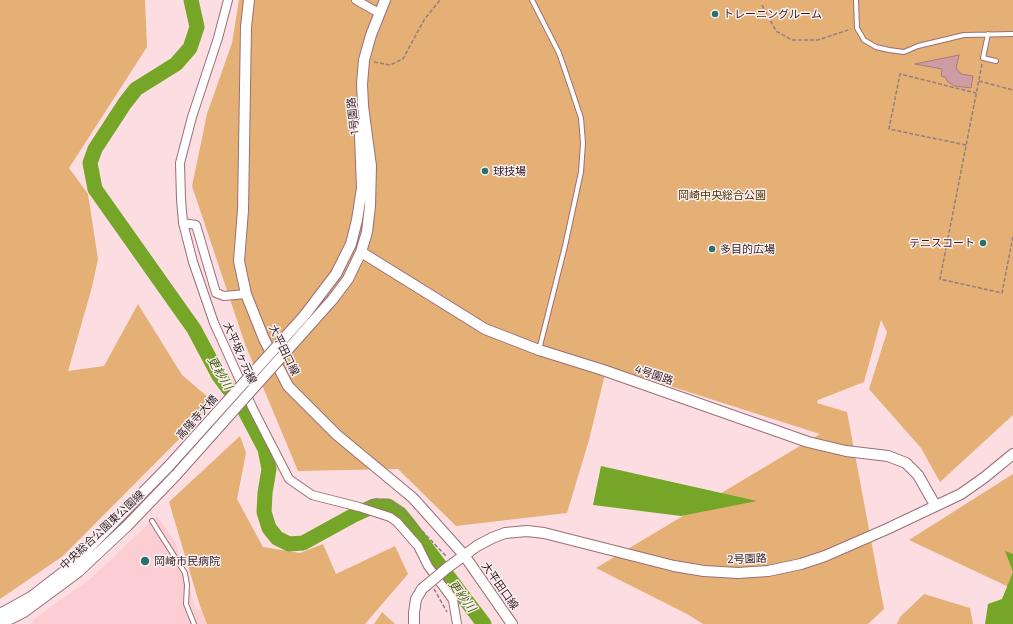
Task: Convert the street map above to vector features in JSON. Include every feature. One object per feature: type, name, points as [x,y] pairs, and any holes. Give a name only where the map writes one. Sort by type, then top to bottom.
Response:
[{"type":"street","name":"大平坂ヶ元線","points":[[228,0],[218,38],[192,117],[180,163],[183,223],[193,262],[214,323],[253,409],[289,479],[312,495],[359,507],[390,517],[397,522],[418,546],[428,566],[453,600],[457,624]]},
{"type":"street","name":"大平田口線","points":[[249,0],[246,27],[243,210],[240,260],[246,294],[264,339],[288,386],[338,435],[413,498],[464,555],[512,624]]},
{"type":"street","points":[[356,0],[379,13]]},
{"type":"street","name":"1号園路","points":[[176,475],[333,299],[348,279],[361,252],[367,232],[370,206],[371,166],[363,106],[362,84],[364,60],[371,35],[385,0]]},
{"type":"street","name":"高隆寺大橋","points":[[0,614],[31,597],[70,567],[168,466],[304,316],[336,274],[351,244],[357,220],[362,188],[360,136],[363,106]]},
{"type":"street","points":[[183,223],[196,225],[216,293],[224,296],[246,294]]},
{"type":"street","name":"4号園路","points":[[361,252],[485,330],[539,350],[603,370],[808,442],[846,451],[888,456],[906,463],[918,475],[935,505]]},
{"type":"street","name":"2号園路","points":[[426,585],[450,565],[477,546],[492,538],[505,534],[527,531],[544,533],[674,566],[704,571],[738,573],[768,571],[801,564],[825,556],[887,529],[961,494],[985,478],[1013,454]]},
{"type":"street","name":"中央総合公園東公園線","points":[[0,624],[24,612],[78,572],[127,526],[176,475]]},
{"type":"street","points":[[414,624],[416,599],[426,585]]},
{"type":"lane","points":[[532,0],[559,53],[581,118],[583,143],[581,172],[565,246],[539,350]]},
{"type":"lane","points":[[856,0],[856,28],[864,40],[876,47],[889,50],[904,52],[918,46],[964,35],[1013,34]]},
{"type":"lane","points":[[988,34],[983,58],[996,61]]},
{"type":"lane","points":[[152,521],[185,573],[187,584],[186,604],[194,624]]},
{"type":"path","points":[[364,60],[390,65],[403,59],[424,20],[440,0]]},
{"type":"path","points":[[762,5],[776,31],[792,40],[818,40],[856,28]]},
{"type":"path","points":[[983,58],[940,279],[1002,293],[1013,236]]},
{"type":"path","points":[[966,145],[890,129],[900,74],[976,93]]},
{"type":"path","points":[[978,81],[1013,90]]},
{"type":"path","points":[[430,540],[450,565]]},
{"type":"path","points":[[426,585],[443,606]]},
{"type":"shaded area","points":[[601,466],[757,501],[681,516],[593,505]]},
{"type":"shaded area","name":"岡崎市民病院","points":[[157,516],[175,542],[196,609],[249,624],[32,624],[33,620],[90,579]]},
{"type":"shaded area","points":[[1005,551],[1013,554],[1013,572]]},
{"type":"shaded area","points":[[1013,572],[1013,624],[985,624],[988,604],[1002,599]]},
{"type":"green space","points":[[0,0],[145,0],[147,47],[69,168],[88,194],[98,259],[92,287],[68,371],[104,366],[138,304],[182,375],[215,403],[63,556],[0,599]]},
{"type":"green space","name":"岡崎中央総合公園","points":[[239,0],[1013,0],[1013,415],[940,482],[921,448],[869,389],[887,332],[881,320],[864,382],[818,400],[817,403],[847,412],[884,609],[868,624],[703,624],[687,614],[596,568],[820,434],[607,366],[589,440],[567,513],[456,526],[398,469],[298,471],[245,344],[192,186],[207,114],[232,43]]},
{"type":"green space","points":[[240,436],[246,453],[237,499],[263,547],[300,553],[323,544],[336,574],[395,546],[408,574],[365,624],[207,624],[200,606],[169,502]]},
{"type":"green space","points":[[1013,474],[1013,589],[909,540]]},
{"type":"green space","points":[[924,594],[970,608],[973,624],[897,624],[900,617]]},
{"type":"green space","points":[[382,612],[395,624],[374,624]]},
{"type":"building","points":[[959,55],[956,68],[961,74],[973,76],[971,88],[955,86],[948,82],[945,77],[941,76],[942,69],[915,64]]},
{"type":"waterway","name":"更紗川","points":[[191,0],[197,27],[190,48],[176,64],[136,89],[125,103],[95,149],[90,163],[95,189],[194,329],[219,376],[244,409],[265,449],[269,469],[265,493],[264,512],[269,528],[277,538],[289,544],[303,543],[354,515],[374,506],[388,506],[400,514],[409,525],[484,624]]},
{"type":"place","name":"トレーニングルーム","points":[[715,14]]},
{"type":"place","name":"球技場","points":[[485,171]]},
{"type":"place","name":"テニスコート","points":[[983,243]]},
{"type":"place","name":"多目的広場","points":[[712,249]]},
{"type":"place","name":"岡崎市民病院","points":[[145,561]]}]
